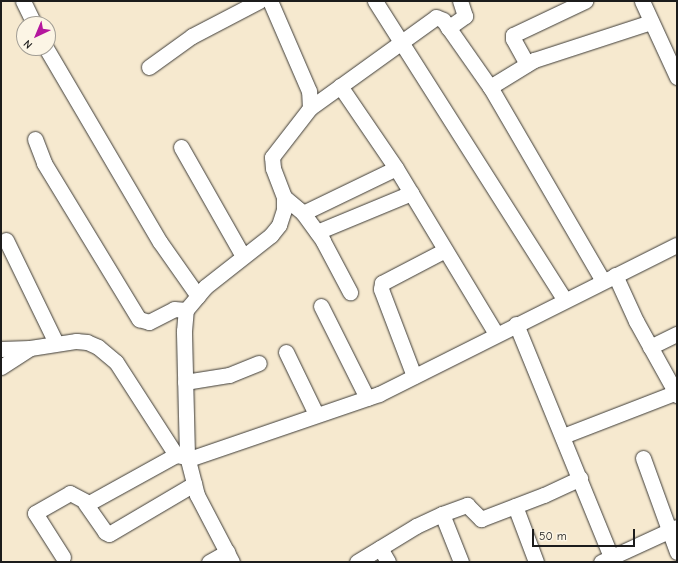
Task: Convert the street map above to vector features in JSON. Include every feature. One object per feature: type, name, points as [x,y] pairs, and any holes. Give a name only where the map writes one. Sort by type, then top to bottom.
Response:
[{"type":"street","points":[[23,1],[30,16]]},
{"type":"street","points":[[149,67],[192,36],[259,1]]},
{"type":"street","points":[[270,1],[309,91],[310,108]]},
{"type":"street","points":[[375,1],[399,42],[565,300]]},
{"type":"street","points":[[448,28],[465,16],[460,1]]},
{"type":"street","points":[[527,64],[513,39],[513,35],[585,1]]},
{"type":"street","points":[[642,1],[677,77]]},
{"type":"street","points":[[182,456],[186,310],[198,296],[243,256],[271,235],[279,225],[284,210],[284,197],[273,168],[272,156],[310,108],[399,42],[436,17],[443,20],[490,87],[609,278],[677,393],[563,436]]},
{"type":"street","points":[[490,87],[527,64],[651,22]]},
{"type":"street","points":[[51,56],[160,242],[198,296]]},
{"type":"street","points":[[340,86],[396,168],[496,334]]},
{"type":"street","points":[[35,138],[44,163],[139,319],[149,322],[174,309],[186,310]]},
{"type":"street","points":[[182,147],[243,256]]},
{"type":"street","points":[[303,213],[396,168]]},
{"type":"street","points":[[317,232],[411,193]]},
{"type":"street","points":[[284,197],[303,213],[317,232],[350,292]]},
{"type":"street","points":[[6,240],[56,343]]},
{"type":"street","points":[[86,503],[182,456],[192,458],[316,414],[368,398],[677,245]]},
{"type":"street","points":[[414,376],[381,289],[382,283],[445,250]]},
{"type":"street","points":[[321,306],[368,398]]},
{"type":"street","points":[[516,324],[580,478],[608,560],[673,529]]},
{"type":"street","points":[[650,346],[677,334]]},
{"type":"street","points":[[1,348],[30,348],[56,343],[87,342],[105,352],[116,362],[182,456],[197,495],[229,557],[208,562]]},
{"type":"street","points":[[1,367],[30,348]]},
{"type":"street","points":[[286,352],[316,414]]},
{"type":"street","points":[[185,382],[229,375],[259,363]]},
{"type":"street","points":[[643,458],[673,529],[677,552]]},
{"type":"street","points":[[357,562],[442,514],[467,505],[481,519],[516,506],[580,478]]},
{"type":"street","points":[[63,557],[35,513],[70,493],[76,495],[86,503],[105,532],[109,534],[194,484]]},
{"type":"street","points":[[516,506],[536,562]]},
{"type":"street","points":[[442,514],[461,562]]},
{"type":"street","points":[[380,548],[388,562]]}]
